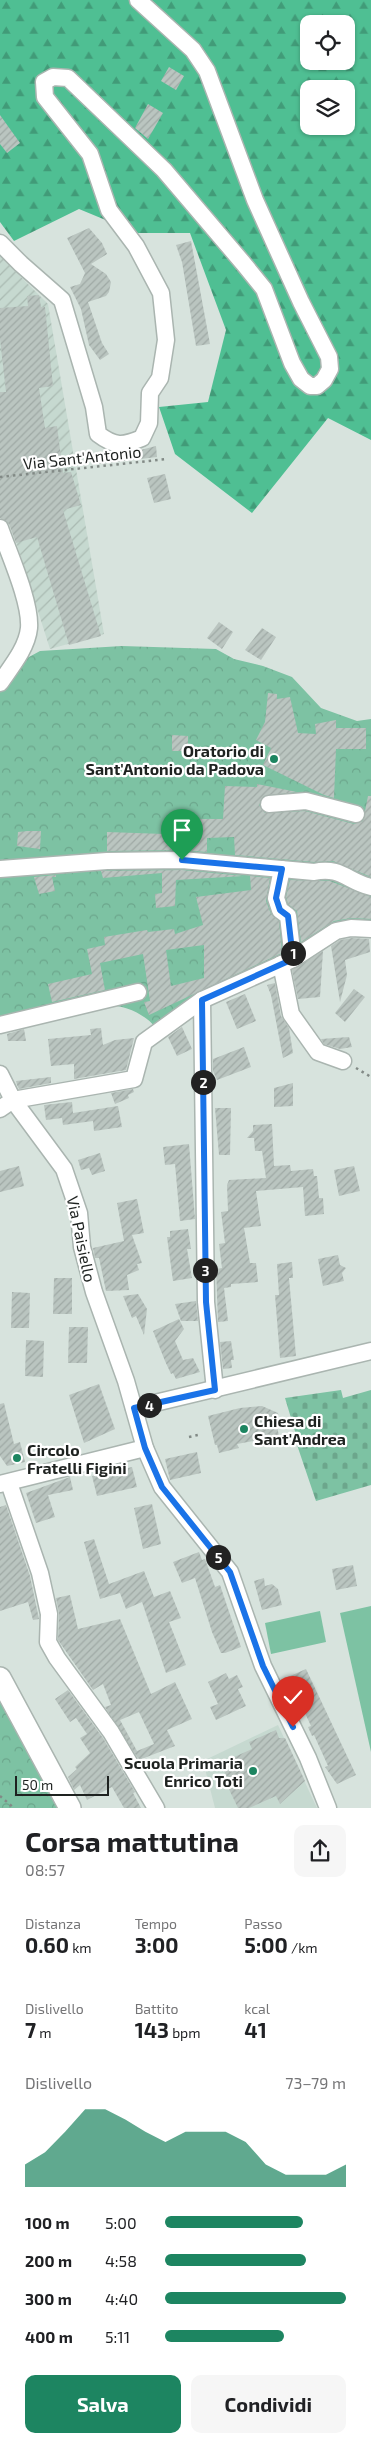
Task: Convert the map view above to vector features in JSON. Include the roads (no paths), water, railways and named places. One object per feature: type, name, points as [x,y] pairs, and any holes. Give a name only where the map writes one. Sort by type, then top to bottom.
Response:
[{"type":"main road","points":[[0,1678],[70,1808]]},
{"type":"street","points":[[0,243],[62,300],[94,407],[98,434],[110,443],[127,444],[142,438],[149,423],[150,393],[160,378],[166,340],[161,293],[136,246],[109,210],[90,154],[45,97],[44,82],[54,77],[68,78],[164,170],[264,289],[292,364],[301,379],[310,386],[317,386],[324,380],[330,369],[329,357],[301,302],[255,200],[207,71],[193,50],[138,0]]},
{"type":"street","points":[[0,528],[27,606],[29,629],[20,653],[0,683]]},
{"type":"street","points":[[269,804],[306,801],[356,814]]},
{"type":"street","points":[[0,869],[107,861],[182,860],[314,872],[327,869],[339,872],[362,885],[371,887]]},
{"type":"street","points":[[282,869],[276,898],[280,910],[288,916],[287,962],[291,1014],[318,1052],[344,1061]]},
{"type":"street","points":[[7,1105],[134,1079],[144,1042],[202,1000],[287,962],[336,931],[351,928],[371,928]]},
{"type":"street","points":[[0,1025],[138,992]]},
{"type":"street","points":[[202,1000],[206,1302],[215,1390]]},
{"type":"street","name":"Via Paisiello","points":[[0,1074],[7,1105],[64,1169],[79,1213],[82,1247],[94,1292],[134,1408],[145,1448],[162,1487],[230,1572],[263,1666],[308,1758],[328,1808]]},
{"type":"street","points":[[134,1408],[371,1351]]},
{"type":"street","points":[[145,1448],[5,1483],[40,1573],[49,1614],[48,1642],[57,1658],[111,1732],[156,1808]]},
{"type":"place","name":"Oratorio di Sant'Antonio da Padova","points":[[274,759]]},
{"type":"place","name":"Chiesa di Sant'Andrea","points":[[244,1429]]},
{"type":"place","name":"Circolo Fratelli Figini","points":[[17,1458]]},
{"type":"place","name":"Scuola Primaria Enrico Toti","points":[[253,1771]]}]
